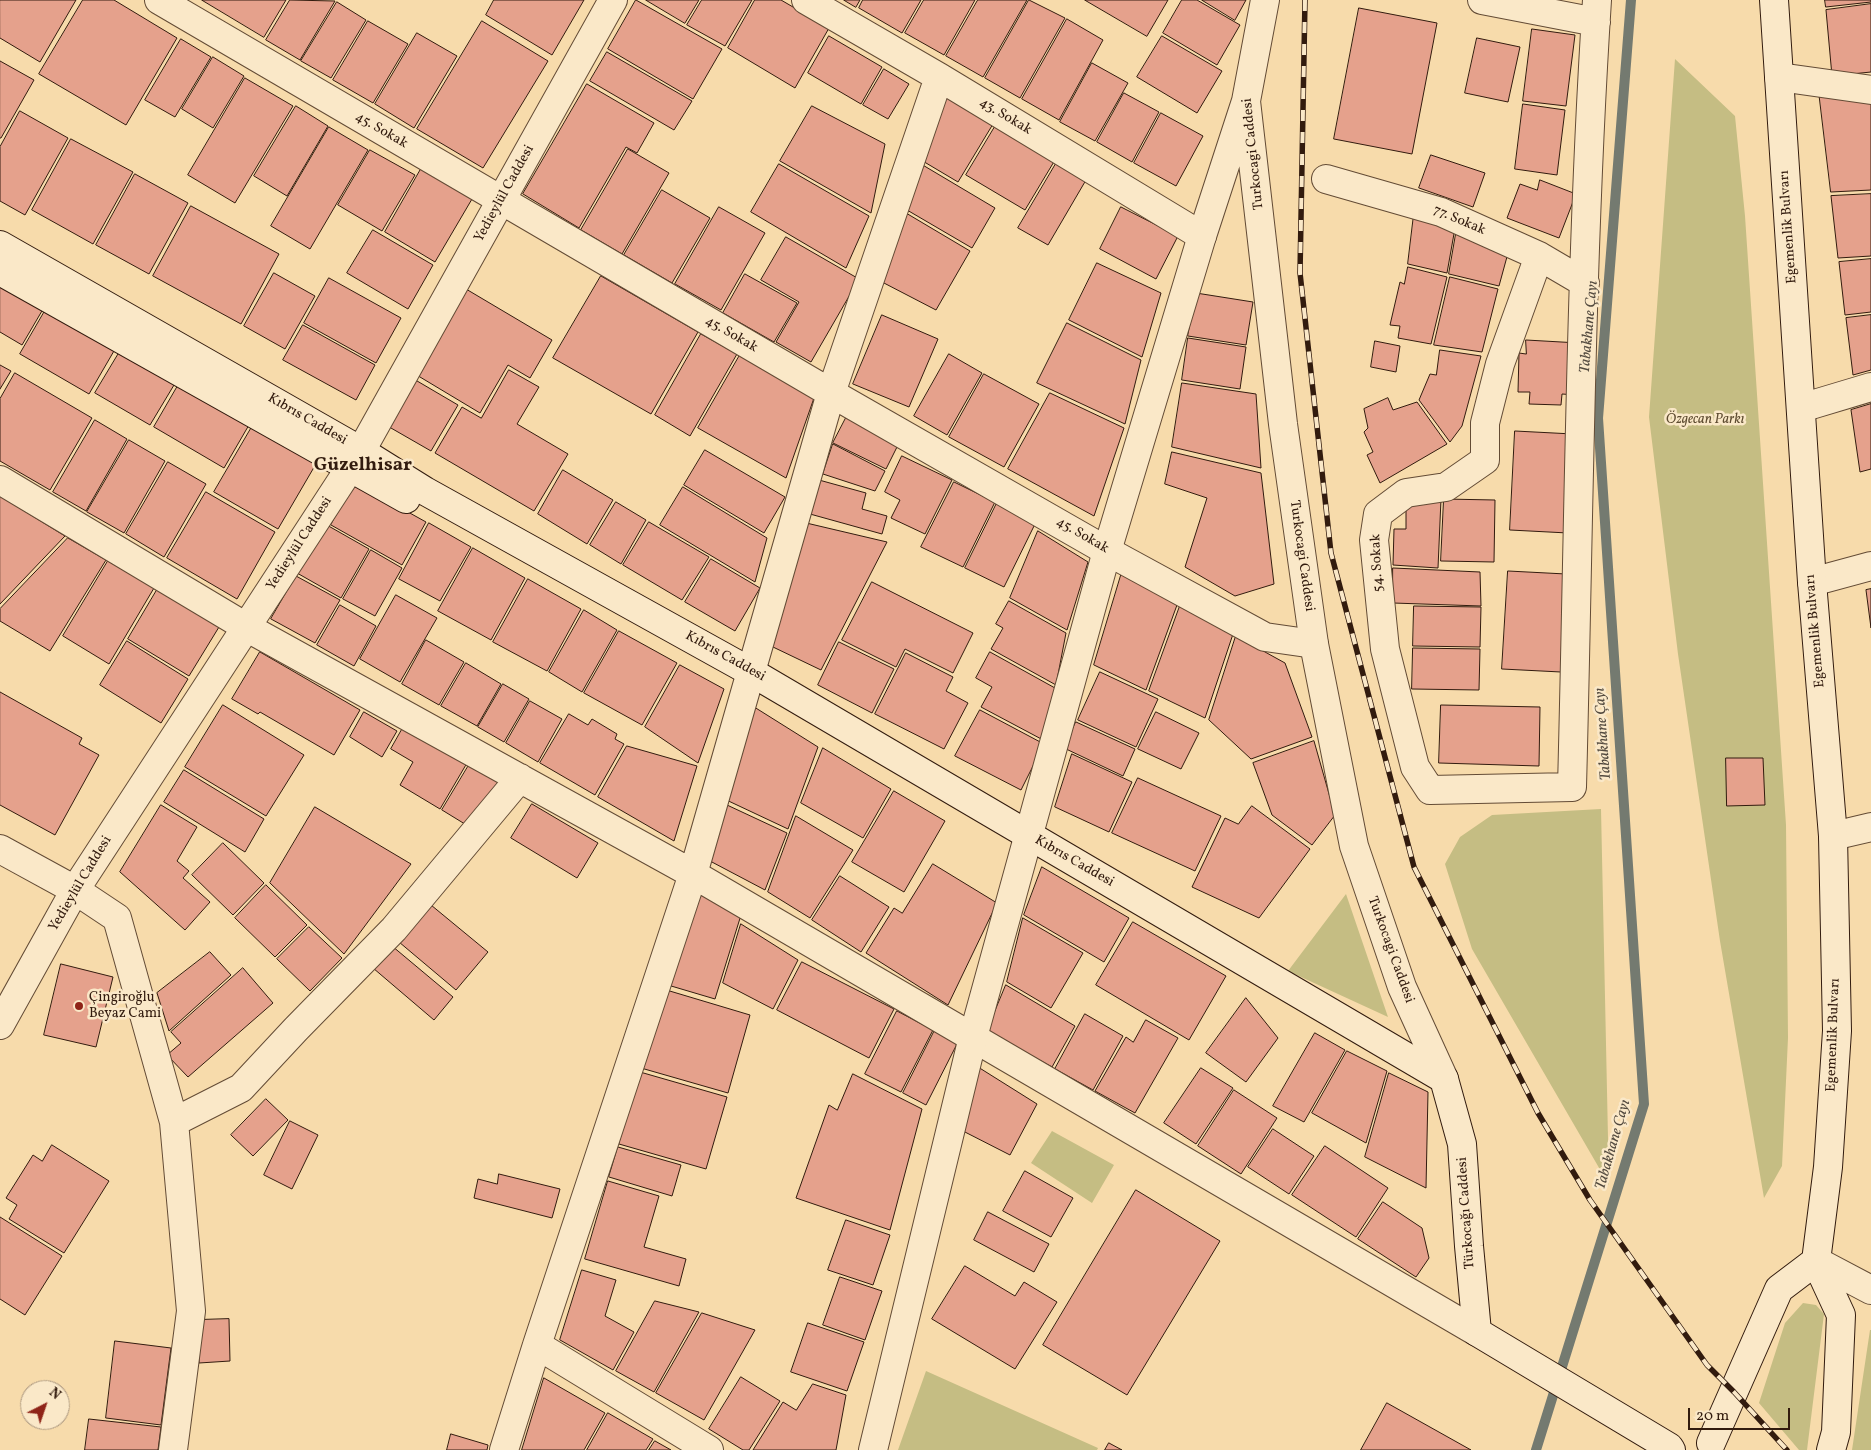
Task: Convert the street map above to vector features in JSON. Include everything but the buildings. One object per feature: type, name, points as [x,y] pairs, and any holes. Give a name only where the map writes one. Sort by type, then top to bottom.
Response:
[{"type":"street","name":"45. Sokak","points":[[159,0],[831,393],[1107,551],[1265,637],[1314,644]]},
{"type":"street","name":"Yedieylül Caddesi","points":[[0,1025],[75,890],[355,459],[614,0]]},
{"type":"street","name":"43. Sokak","points":[[806,0],[939,77],[1202,236]]},
{"type":"street","name":"Turkocagi Caddesi","points":[[1265,0],[1246,101],[1283,424],[1314,644],[1354,846],[1402,987],[1447,1087]]},
{"type":"street","points":[[1482,0],[1596,11],[1591,89],[1585,282]]},
{"type":"street","name":"Egemenlik Bulvarı","points":[[1774,0],[1812,582],[1833,836],[1837,1031],[1828,1167],[1816,1261]]},
{"type":"street","points":[[504,1450],[693,874],[831,393],[939,77]]},
{"type":"street","points":[[1778,77],[1871,90]]},
{"type":"street","points":[[873,1450],[973,1038],[1107,551],[1202,236],[1246,101]]},
{"type":"street","name":"77. Sokak","points":[[1326,179],[1441,212],[1539,256],[1585,282]]},
{"type":"street","name":"Kıbrıs Caddesi","points":[[0,245],[355,459]]},
{"type":"street","name":"54. Sokak","points":[[1539,256],[1497,372],[1485,423],[1485,460],[1446,487],[1406,492],[1378,514],[1374,540],[1384,649],[1415,767],[1430,790],[1572,787],[1585,282]]},
{"type":"street","name":"Kıbrıs Caddesi","points":[[0,271],[355,459],[749,681],[1447,1087]]},
{"type":"street","points":[[1801,408],[1871,387]]},
{"type":"street","points":[[0,480],[246,627],[693,874],[1518,1356],[1665,1445],[1711,1448],[1779,1289],[1816,1261]]},
{"type":"street","points":[[1812,582],[1871,566]]},
{"type":"street","points":[[174,1122],[241,1088],[394,929],[520,778]]},
{"type":"street","points":[[1833,836],[1871,826]]},
{"type":"street","points":[[0,849],[75,890],[117,918],[174,1122],[192,1311],[173,1450]]},
{"type":"street","name":"Türkocağı Caddesi","points":[[1447,1087],[1462,1144],[1468,1246],[1477,1332]]},
{"type":"street","points":[[1816,1261],[1871,1290]]},
{"type":"street","points":[[1816,1261],[1841,1315],[1836,1432],[1831,1450]]},
{"type":"street","points":[[537,1345],[709,1450]]},
{"type":"green space","name":"Özgecan Parkı","points":[[1675,59],[1735,116],[1745,216],[1786,825],[1788,1038],[1782,1166],[1764,1198],[1720,941],[1678,654],[1649,417]]},
{"type":"green space","points":[[1601,809],[1609,1185],[1472,949],[1445,864],[1460,837],[1492,815]]},
{"type":"green space","points":[[1346,894],[1388,1017],[1288,971]]},
{"type":"green space","points":[[1052,1131],[1114,1165],[1092,1203],[1031,1163]]},
{"type":"green space","points":[[1803,1303],[1816,1305],[1824,1314],[1807,1450],[1799,1450],[1759,1403],[1785,1323]]},
{"type":"green space","points":[[1870,1330],[1871,1450],[1852,1450]]},
{"type":"green space","points":[[926,1371],[1098,1448],[1097,1450],[898,1450]]},
{"type":"waterway","name":"Tabakhane Çayı","points":[[1536,1450],[1644,1104],[1598,418],[1631,0]]},
{"type":"railway","points":[[1305,0],[1300,273],[1331,553],[1414,867],[1538,1113],[1590,1200],[1707,1365],[1787,1450]]},
{"type":"place","name":"Çingiroğlu Beyaz Cami","points":[[79,1006]]},
{"type":"district","name":"Güzelhisar","points":[[363,467]]}]
